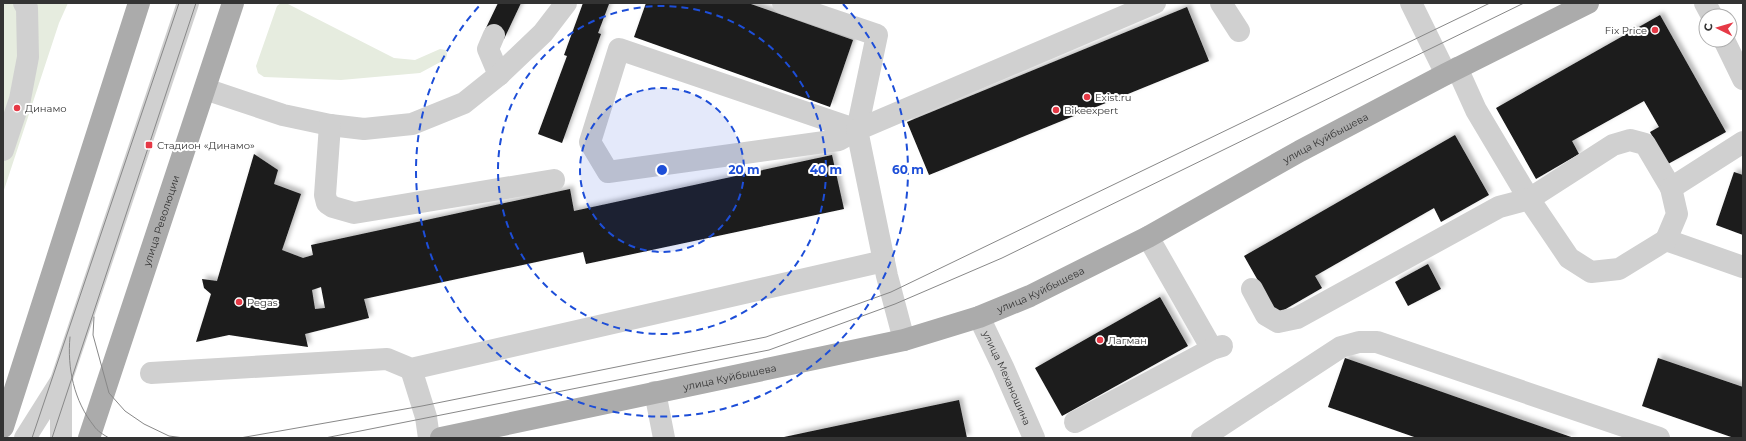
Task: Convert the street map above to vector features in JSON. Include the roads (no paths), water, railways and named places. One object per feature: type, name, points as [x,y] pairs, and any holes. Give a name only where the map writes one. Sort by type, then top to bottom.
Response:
[{"type":"main road","points":[[3,427],[139,3]]},
{"type":"main road","name":"улица Революции","points":[[89,438],[233,3]]},
{"type":"main road","name":"улица Куйбышева","points":[[441,438],[904,340],[979,317],[1030,296],[1148,237],[1300,151],[1451,71],[1588,3]]},
{"type":"street","points":[[3,150],[20,99],[28,57],[27,8],[24,3]]},
{"type":"street","points":[[25,438],[61,381],[188,3]]},
{"type":"street","points":[[205,89],[283,114],[330,126],[364,129],[412,124],[464,103],[499,75],[543,33],[566,3]]},
{"type":"street","points":[[783,3],[877,35],[857,130],[884,261],[904,340]]},
{"type":"street","points":[[857,130],[619,48],[590,142],[608,172],[839,140],[857,130],[1155,3]]},
{"type":"street","points":[[1221,3],[1239,31]]},
{"type":"street","points":[[1252,289],[1266,316],[1278,322],[1297,318],[1499,207],[1529,200],[1613,145],[1630,140],[1644,144],[1671,188],[1677,214],[1666,240],[1619,269],[1591,272],[1570,258],[1529,200],[1411,3]]},
{"type":"street","points":[[494,35],[488,51],[499,75]]},
{"type":"street","points":[[1728,48],[1743,79]]},
{"type":"street","points":[[330,126],[325,195],[327,203],[333,207],[354,213],[554,180]]},
{"type":"street","points":[[1671,188],[1743,142]]},
{"type":"street","points":[[1075,422],[1217,348],[1148,237]]},
{"type":"street","points":[[1666,240],[1743,267]]},
{"type":"street","points":[[151,373],[387,359],[411,369],[884,261]]},
{"type":"street","name":"улица Механошина","points":[[979,317],[1034,438]]},
{"type":"street","points":[[1202,438],[1341,347],[1358,342],[1377,342],[1659,438]]},
{"type":"street","points":[[411,369],[426,418],[429,438]]},
{"type":"street","points":[[61,381],[61,438]]},
{"type":"street","points":[[655,392],[664,438]]},
{"type":"tram line","points":[[32,438],[179,3]]},
{"type":"tram line","points":[[52,438],[196,3]]},
{"type":"tram line","points":[[240,438],[422,406],[766,337],[891,292],[1490,3]]},
{"type":"tram line","points":[[325,438],[769,350],[895,304],[1002,258],[1524,3]]},
{"type":"tram line","points":[[94,317],[93,335],[109,393],[125,411],[144,424],[169,436],[184,438]]},
{"type":"tram line","points":[[70,337],[69,349],[71,372],[73,384],[81,406],[95,428],[109,438]]},
{"type":"place","name":"Fix Price","points":[[1655,30]]},
{"type":"place","name":"Exist.ru","points":[[1087,97]]},
{"type":"place","name":"Динамо","points":[[17,108]]},
{"type":"place","name":"Bikeexpert","points":[[1056,110]]},
{"type":"place","name":"Стадион «Динамо»","points":[[149,145]]},
{"type":"place","name":"Pegas","points":[[239,302]]},
{"type":"place","name":"Лагман","points":[[1100,340]]}]
